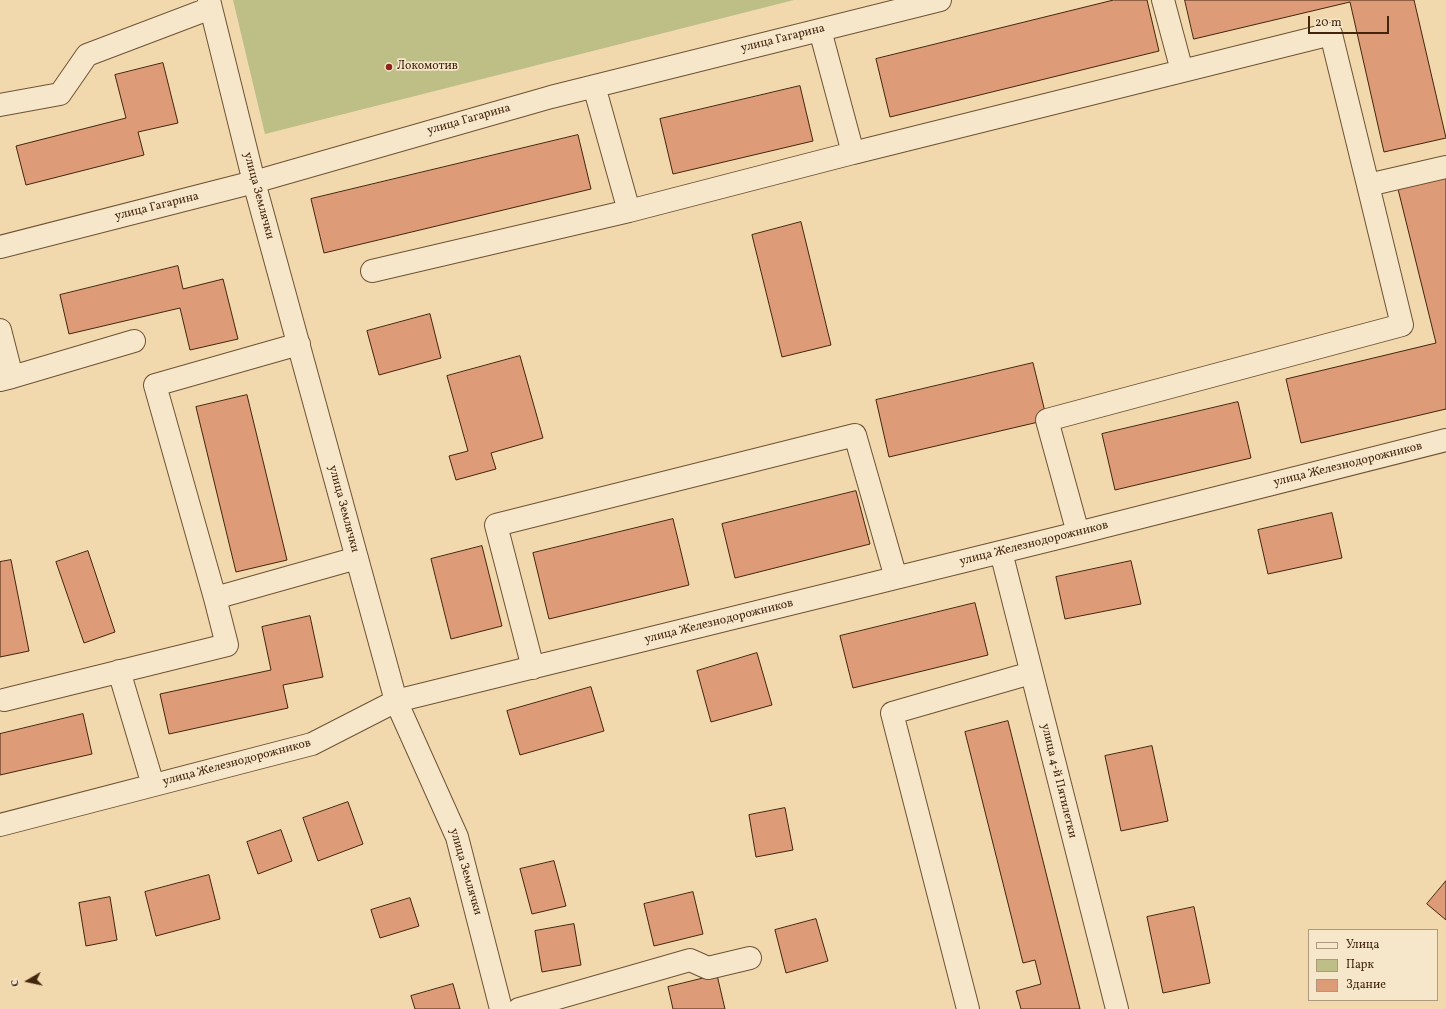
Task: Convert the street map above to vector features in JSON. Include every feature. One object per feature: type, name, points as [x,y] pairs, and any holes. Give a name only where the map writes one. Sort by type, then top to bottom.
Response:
[{"type":"street","name":"улица Гагарина","points":[[0,247],[254,182],[551,97],[940,0]]},
{"type":"street","points":[[1163,0],[1182,71]]},
{"type":"street","points":[[0,105],[60,94],[87,55],[210,4]]},
{"type":"street","name":"улица Землячки","points":[[210,4],[254,182],[396,701],[457,836],[501,1009]]},
{"type":"street","points":[[820,30],[853,153]]},
{"type":"street","points":[[372,271],[629,211],[853,153],[1331,34],[1402,324],[1047,420],[1078,533]]},
{"type":"street","points":[[594,86],[629,211]]},
{"type":"street","points":[[1368,185],[1446,167]]},
{"type":"street","points":[[0,330],[6,378],[134,341]]},
{"type":"street","points":[[4,700],[226,644],[215,598],[155,385],[298,344]]},
{"type":"street","points":[[533,668],[496,525],[855,435],[896,578]]},
{"type":"street","name":"улица Железнодорожников","points":[[0,825],[312,744],[396,701],[1078,533],[1446,440]]},
{"type":"street","name":"улица 4-й Пятилетки","points":[[1000,552],[1117,1009]]},
{"type":"street","points":[[215,598],[357,558]]},
{"type":"street","points":[[118,671],[153,785]]},
{"type":"street","points":[[968,1009],[892,713],[1031,674]]},
{"type":"street","points":[[519,1009],[690,960],[708,968],[750,958]]},
{"type":"green space","name":"Локомотив","points":[[233,0],[794,0],[265,134]]},
{"type":"building","points":[[1114,0],[1147,0],[1159,51],[890,117],[876,59]]},
{"type":"building","points":[[1185,0],[1414,0],[1446,138],[1384,152],[1350,2],[1194,39]]},
{"type":"building","points":[[163,63],[178,123],[138,132],[144,155],[26,185],[16,146],[126,118],[115,75]]},
{"type":"building","points":[[800,86],[813,141],[673,174],[660,119]]},
{"type":"building","points":[[578,135],[591,189],[324,253],[311,199]]},
{"type":"building","points":[[1446,177],[1446,409],[1301,443],[1286,379],[1436,343],[1398,189]]},
{"type":"building","points":[[801,222],[831,345],[782,357],[752,235]]},
{"type":"building","points":[[178,266],[183,289],[223,279],[238,339],[190,350],[180,308],[69,334],[60,295]]},
{"type":"building","points":[[430,314],[441,358],[379,375],[367,331]]},
{"type":"building","points":[[520,356],[543,438],[491,453],[496,469],[456,480],[449,456],[468,451],[447,376]]},
{"type":"building","points":[[1033,363],[1047,420],[889,457],[876,400]]},
{"type":"building","points":[[247,395],[287,560],[236,572],[196,407]]},
{"type":"building","points":[[1238,402],[1251,458],[1115,490],[1102,434]]},
{"type":"building","points":[[856,491],[870,544],[735,578],[722,524]]},
{"type":"building","points":[[1332,513],[1342,558],[1268,574],[1258,530]]},
{"type":"building","points":[[673,519],[689,585],[549,619],[533,553]]},
{"type":"building","points":[[482,546],[502,626],[451,639],[431,559]]},
{"type":"building","points":[[88,551],[115,632],[84,643],[56,562]]},
{"type":"building","points":[[11,560],[29,651],[0,657],[0,562]]},
{"type":"building","points":[[1131,561],[1141,604],[1065,619],[1056,577]]},
{"type":"building","points":[[975,603],[988,655],[853,688],[840,636]]},
{"type":"building","points":[[310,616],[323,677],[283,685],[288,708],[169,734],[160,694],[271,670],[262,627]]},
{"type":"building","points":[[757,653],[772,705],[711,722],[697,671]]},
{"type":"building","points":[[591,687],[604,731],[520,755],[507,711]]},
{"type":"building","points":[[83,714],[92,754],[0,775],[0,734]]},
{"type":"building","points":[[1008,721],[1080,1009],[1021,1009],[1016,991],[1041,984],[1035,960],[1023,963],[965,732]]},
{"type":"building","points":[[1152,746],[1168,821],[1121,831],[1105,756]]},
{"type":"building","points":[[348,802],[363,844],[318,861],[303,818]]},
{"type":"building","points":[[785,808],[793,850],[756,857],[749,815]]},
{"type":"building","points":[[281,830],[292,861],[258,874],[247,842]]},
{"type":"building","points":[[554,861],[566,906],[532,914],[520,869]]},
{"type":"building","points":[[209,875],[220,919],[156,936],[145,892]]},
{"type":"building","points":[[1446,881],[1446,920],[1427,904]]},
{"type":"building","points":[[693,892],[703,934],[654,946],[644,904]]},
{"type":"building","points":[[110,897],[117,940],[86,946],[79,903]]},
{"type":"building","points":[[410,898],[419,926],[380,938],[371,910]]},
{"type":"building","points":[[1194,907],[1210,983],[1163,993],[1147,917]]},
{"type":"building","points":[[816,919],[828,961],[786,973],[775,930]]},
{"type":"building","points":[[574,924],[581,965],[542,972],[535,931]]},
{"type":"building","points":[[717,975],[725,1009],[673,1009],[668,987]]},
{"type":"building","points":[[453,984],[460,1009],[415,1009],[411,996]]},
{"type":"place","name":"Локомотив","points":[[389,67]]}]
